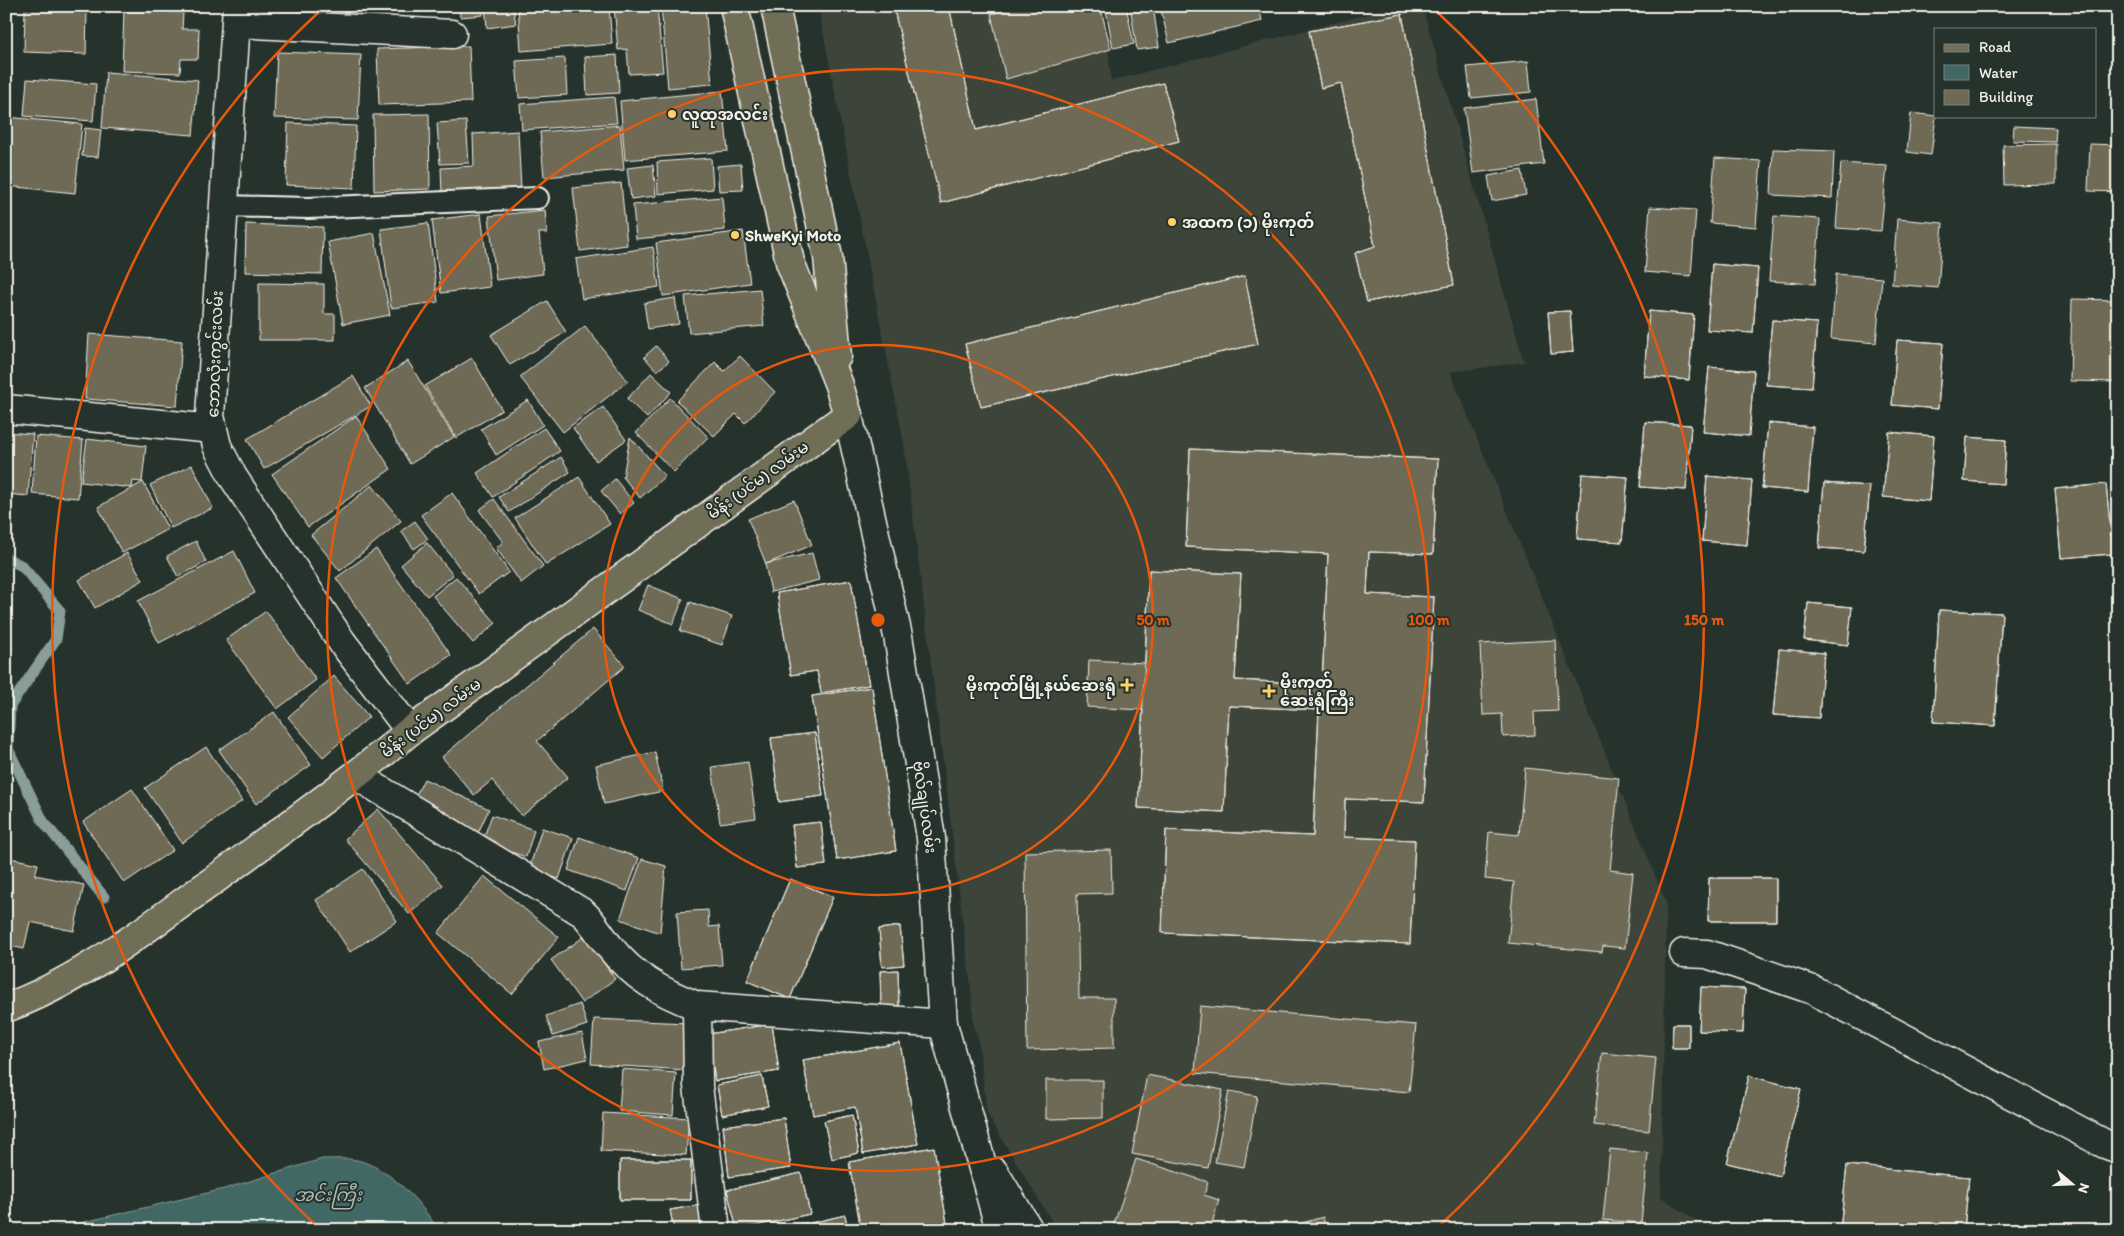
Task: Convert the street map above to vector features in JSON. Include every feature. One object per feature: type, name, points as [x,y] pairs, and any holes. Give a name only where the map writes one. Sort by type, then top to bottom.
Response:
[{"type":"main road","points":[[734,6],[790,262],[839,385]]},
{"type":"main road","points":[[774,6],[828,256],[839,385]]},
{"type":"main road","name":"ဗိုလ်‌ချုပ်‌လမ်း","points":[[839,385],[848,415]]},
{"type":"main road","name":"မိန်း (ပင်မ) လမ်းမ","points":[[6,1008],[33,998],[79,974],[147,928],[357,776],[410,731],[848,415]]},
{"type":"street","points":[[236,14],[452,34]]},
{"type":"street","name":"‌ဘောလုံးကွင်းလမ်း","points":[[236,14],[222,206],[210,416],[217,446],[239,485],[342,642],[410,731]]},
{"type":"street","points":[[6,409],[213,429]]},
{"type":"street","name":"ဗိုလ်‌ချုပ်‌လမ်း","points":[[848,415],[898,636],[931,838],[943,1024],[1000,1230]]},
{"type":"street","points":[[357,776],[583,913],[593,922],[609,946],[638,976],[662,992],[697,1006],[943,1024]]},
{"type":"street","points":[[1684,953],[1707,954],[1813,990],[2105,1144],[2118,1149]]},
{"type":"street","points":[[697,1006],[698,1086],[716,1230]]},
{"type":"street","points":[[977,1145],[1029,1230]]},
{"type":"lane","points":[[222,206],[308,208],[538,198]]},
{"type":"shaded area","name":"မိုးကုတ်‌ ‌ဆေးရုံကြီး","points":[[818,6],[1104,6],[1111,81],[1399,6],[1422,6],[1524,362],[1450,372],[1666,902],[1661,1197],[1710,1230],[1057,1230],[987,1114],[978,1037],[974,1028],[971,987],[904,443]]},
{"type":"water","name":"အင်းကြီး","points":[[322,1159],[357,1160],[381,1170],[393,1178],[414,1198],[438,1230],[33,1230],[80,1223],[224,1189]]},
{"type":"building","points":[[334,6],[371,6],[370,12],[333,10]]},
{"type":"building","points":[[459,6],[482,6],[483,15],[460,17]]},
{"type":"building","points":[[485,6],[513,6],[516,24],[487,28]]},
{"type":"building","points":[[518,6],[609,6],[612,44],[521,51]]},
{"type":"building","points":[[614,6],[657,6],[663,72],[629,74],[627,49],[618,50]]},
{"type":"building","points":[[661,6],[705,6],[712,84],[668,88]]},
{"type":"building","points":[[893,6],[949,6],[976,130],[1163,83],[1179,141],[941,203]]},
{"type":"building","points":[[893,6],[949,6],[976,130],[1163,83],[1179,141],[941,203]]},
{"type":"building","points":[[1022,6],[1100,6],[1111,49],[1006,79],[991,14]]},
{"type":"building","points":[[1126,6],[1134,44],[1113,48],[1106,10]]},
{"type":"building","points":[[1130,6],[1153,6],[1159,47],[1137,50]]},
{"type":"building","points":[[1160,6],[1259,6],[1262,21],[1169,43]]},
{"type":"building","points":[[25,8],[87,9],[86,54],[24,52]]},
{"type":"building","points":[[124,11],[183,13],[182,29],[199,29],[198,59],[181,59],[180,73],[122,71]]},
{"type":"building","points":[[1402,14],[1454,285],[1367,302],[1355,253],[1375,246],[1341,83],[1321,88],[1309,31]]},
{"type":"building","points":[[1402,14],[1454,285],[1367,302],[1355,253],[1375,246],[1341,83],[1321,88],[1309,31]]},
{"type":"building","points":[[469,46],[471,102],[379,105],[377,49]]},
{"type":"building","points":[[277,52],[361,55],[358,120],[274,118]]},
{"type":"building","points":[[617,55],[619,93],[587,95],[585,57]]},
{"type":"building","points":[[565,58],[567,95],[519,98],[516,61]]},
{"type":"building","points":[[1528,61],[1531,92],[1471,98],[1467,67]]},
{"type":"building","points":[[106,72],[198,80],[193,135],[102,128]]},
{"type":"building","points":[[27,79],[96,84],[93,121],[24,116]]},
{"type":"building","points":[[722,91],[728,151],[625,160],[620,101]]},
{"type":"building","points":[[614,97],[617,123],[522,130],[520,104]]},
{"type":"building","points":[[1536,99],[1544,164],[1473,173],[1464,108]]},
{"type":"building","points":[[1911,113],[1934,116],[1936,118],[1931,155],[1907,152]]},
{"type":"building","points":[[429,114],[430,189],[374,191],[373,115]]},
{"type":"building","points":[[6,117],[82,124],[75,193],[6,186]]},
{"type":"building","points":[[466,121],[469,163],[440,164],[437,123]]},
{"type":"building","points":[[288,123],[356,126],[354,188],[286,185]]},
{"type":"building","points":[[620,125],[624,170],[544,177],[540,132]]},
{"type":"building","points":[[2014,126],[2056,128],[2055,142],[2013,141]]},
{"type":"building","points":[[85,128],[101,130],[98,157],[82,156]]},
{"type":"building","points":[[518,131],[521,190],[442,194],[441,168],[474,166],[473,134]]},
{"type":"building","points":[[2056,144],[2056,184],[2004,185],[2003,145]]},
{"type":"building","points":[[2090,144],[2118,145],[2118,192],[2088,191]]},
{"type":"building","points":[[1773,149],[1834,151],[1832,198],[1771,195]]},
{"type":"building","points":[[711,158],[713,189],[658,194],[657,162]]},
{"type":"building","points":[[1715,158],[1761,161],[1756,227],[1710,223]]},
{"type":"building","points":[[1841,163],[1887,166],[1881,231],[1836,228]]},
{"type":"building","points":[[741,164],[743,190],[719,191],[717,166]]},
{"type":"building","points":[[653,165],[656,196],[631,199],[627,168]]},
{"type":"building","points":[[1522,170],[1526,195],[1492,201],[1488,176]]},
{"type":"building","points":[[621,183],[627,245],[580,251],[573,188]]},
{"type":"building","points":[[722,197],[725,230],[636,239],[633,205]]},
{"type":"building","points":[[1650,207],[1696,210],[1691,276],[1645,272]]},
{"type":"building","points":[[545,210],[547,233],[539,233],[543,274],[496,280],[489,216]]},
{"type":"building","points":[[481,214],[490,287],[441,293],[432,220]]},
{"type":"building","points":[[1774,216],[1820,219],[1815,284],[1769,281]]},
{"type":"building","points":[[1897,219],[1943,223],[1938,288],[1892,284]]},
{"type":"building","points":[[428,223],[438,302],[391,308],[381,229]]},
{"type":"building","points":[[246,224],[323,227],[322,274],[245,272]]},
{"type":"building","points":[[743,231],[750,283],[663,296],[656,243]]},
{"type":"building","points":[[374,233],[390,315],[343,324],[328,242]]},
{"type":"building","points":[[653,247],[659,287],[582,299],[576,259]]},
{"type":"building","points":[[1712,264],[1758,268],[1753,333],[1707,330]]},
{"type":"building","points":[[1712,264],[1758,268],[1753,333],[1707,330]]},
{"type":"building","points":[[1836,274],[1882,278],[1876,343],[1831,339]]},
{"type":"building","points":[[1245,276],[1258,344],[981,407],[965,344]]},
{"type":"building","points":[[1245,276],[1258,344],[981,407],[965,344]]},
{"type":"building","points":[[259,283],[324,284],[324,314],[335,314],[335,340],[259,340]]},
{"type":"building","points":[[760,289],[764,326],[689,333],[685,296]]},
{"type":"building","points":[[675,298],[679,324],[648,329],[644,303]]},
{"type":"building","points":[[2072,299],[2118,300],[2118,382],[2070,381]]},
{"type":"building","points":[[547,301],[566,332],[510,365],[491,335]]},
{"type":"building","points":[[1570,311],[1573,352],[1551,354],[1548,312]]},
{"type":"building","points":[[1570,311],[1573,352],[1551,354],[1548,312]]},
{"type":"building","points":[[1649,311],[1694,315],[1689,380],[1644,376]]},
{"type":"building","points":[[1649,311],[1694,315],[1689,380],[1644,376]]},
{"type":"building","points":[[1772,320],[1817,323],[1812,388],[1766,385]]},
{"type":"building","points":[[1772,320],[1817,323],[1812,388],[1766,385]]},
{"type":"building","points":[[585,326],[628,381],[563,432],[520,377]]},
{"type":"building","points":[[89,334],[182,341],[177,406],[85,399]]},
{"type":"building","points":[[1897,340],[1943,343],[1938,409],[1892,405]]},
{"type":"building","points":[[1897,340],[1943,343],[1938,409],[1892,405]]},
{"type":"building","points":[[656,346],[669,361],[657,371],[644,357]]},
{"type":"building","points":[[740,356],[775,392],[745,423],[736,414],[714,436],[677,401],[715,362],[724,371]]},
{"type":"building","points":[[472,358],[502,410],[456,438],[425,386]]},
{"type":"building","points":[[408,361],[454,437],[410,464],[365,388]]},
{"type":"building","points":[[1709,367],[1754,371],[1749,436],[1703,432]]},
{"type":"building","points":[[1709,367],[1754,371],[1749,436],[1703,432]]},
{"type":"building","points":[[651,373],[671,392],[647,418],[627,399]]},
{"type":"building","points":[[353,376],[371,406],[264,469],[247,439]]},
{"type":"building","points":[[670,398],[708,437],[674,472],[636,433]]},
{"type":"building","points":[[528,400],[543,425],[496,455],[481,429]]},
{"type":"building","points":[[603,407],[626,440],[596,461],[573,428]]},
{"type":"building","points":[[356,416],[391,469],[308,527],[272,474]]},
{"type":"building","points":[[2118,418],[2118,475],[2113,475]]},
{"type":"building","points":[[2118,418],[2118,475],[2113,475]]},
{"type":"building","points":[[1645,422],[1691,425],[1686,490],[1640,487]]},
{"type":"building","points":[[1645,422],[1691,425],[1686,490],[1640,487]]},
{"type":"building","points":[[1768,423],[1813,427],[1808,492],[1762,488]]},
{"type":"building","points":[[1768,423],[1813,427],[1808,492],[1762,488]]},
{"type":"building","points":[[544,428],[560,451],[493,497],[477,473]]},
{"type":"building","points":[[6,432],[33,434],[28,496],[6,494]]},
{"type":"building","points":[[1889,432],[1934,436],[1929,501],[1883,497]]},
{"type":"building","points":[[1889,432],[1934,436],[1929,501],[1883,497]]},
{"type":"building","points":[[36,436],[83,440],[78,498],[32,494]]},
{"type":"building","points":[[630,437],[665,476],[640,498],[623,477]]},
{"type":"building","points":[[1967,437],[2006,440],[2003,484],[1964,481]]},
{"type":"building","points":[[1967,437],[2006,440],[2003,484],[1964,481]]},
{"type":"building","points":[[87,439],[146,446],[142,482],[133,481],[132,488],[81,482]]},
{"type":"building","points":[[1190,449],[1438,459],[1433,554],[1369,552],[1367,594],[1434,597],[1424,802],[1345,799],[1344,837],[1415,840],[1410,944],[1162,933],[1166,830],[1313,836],[1319,710],[1229,706],[1224,812],[1138,808],[1149,570],[1241,574],[1235,680],[1322,684],[1328,554],[1186,547]]},
{"type":"building","points":[[1190,449],[1438,459],[1433,554],[1369,552],[1367,594],[1434,597],[1424,802],[1345,799],[1344,837],[1415,840],[1410,944],[1162,933],[1166,830],[1313,836],[1319,710],[1229,706],[1224,812],[1138,808],[1143,710],[1087,707],[1089,660],[1145,663],[1149,570],[1241,574],[1235,680],[1322,684],[1328,554],[1186,547]]},
{"type":"building","points":[[561,457],[570,472],[509,512],[499,497]]},
{"type":"building","points":[[192,465],[213,508],[171,528],[150,485]]},
{"type":"building","points":[[1582,474],[1628,477],[1622,542],[1577,539]]},
{"type":"building","points":[[1582,474],[1628,477],[1622,542],[1577,539]]},
{"type":"building","points":[[1707,476],[1752,480],[1747,545],[1702,541]]},
{"type":"building","points":[[1707,476],[1752,480],[1747,545],[1702,541]]},
{"type":"building","points":[[579,477],[610,524],[546,565],[515,518]]},
{"type":"building","points":[[615,479],[634,503],[620,514],[601,491]]},
{"type":"building","points":[[143,482],[168,529],[122,553],[98,507]]},
{"type":"building","points":[[1824,483],[1870,486],[1864,551],[1819,548]]},
{"type":"building","points":[[1824,483],[1870,486],[1864,551],[1819,548]]},
{"type":"building","points":[[2106,484],[2113,554],[2061,558],[2055,489]]},
{"type":"building","points":[[2106,484],[2113,554],[2061,558],[2055,489]]},
{"type":"building","points":[[372,485],[401,521],[340,571],[311,535]]},
{"type":"building","points":[[452,493],[509,572],[479,594],[421,515]]},
{"type":"building","points":[[494,499],[543,566],[521,583],[496,548],[503,542],[479,510]]},
{"type":"building","points":[[794,500],[812,545],[766,564],[748,519]]},
{"type":"building","points":[[415,521],[428,539],[414,549],[401,531]]},
{"type":"building","points":[[196,541],[206,562],[178,577],[167,556]]},
{"type":"building","points":[[427,543],[453,575],[427,596],[401,565]]},
{"type":"building","points":[[376,549],[451,655],[410,684],[336,578]]},
{"type":"building","points":[[234,551],[255,593],[159,643],[138,601]]},
{"type":"building","points":[[127,553],[143,580],[95,608],[79,580]]},
{"type":"building","points":[[812,553],[819,580],[771,592],[765,564]]},
{"type":"building","points":[[456,577],[496,623],[473,643],[433,596]]},
{"type":"building","points":[[851,580],[869,685],[821,693],[817,671],[791,675],[777,593]]},
{"type":"building","points":[[851,580],[869,685],[821,693],[817,671],[791,675],[777,593]]},
{"type":"building","points":[[648,585],[683,599],[673,624],[638,610]]},
{"type":"building","points":[[690,602],[732,616],[722,645],[680,631]]},
{"type":"building","points":[[1808,603],[1852,607],[1848,645],[1804,640]]},
{"type":"building","points":[[1808,603],[1852,607],[1848,645],[1804,640]]},
{"type":"building","points":[[1939,610],[2002,613],[1995,726],[1933,722]]},
{"type":"building","points":[[1939,610],[2002,613],[1995,726],[1933,722]]},
{"type":"building","points":[[266,611],[316,680],[277,709],[226,640]]},
{"type":"building","points":[[593,629],[625,666],[537,741],[568,777],[522,816],[492,780],[474,795],[442,757]]},
{"type":"building","points":[[1555,640],[1558,711],[1534,712],[1535,735],[1503,737],[1502,714],[1483,715],[1480,644]]},
{"type":"building","points":[[1779,649],[1824,653],[1819,718],[1773,715]]},
{"type":"building","points":[[1779,649],[1824,653],[1819,718],[1773,715]]},
{"type":"building","points":[[334,676],[369,717],[323,757],[288,717]]},
{"type":"building","points":[[872,687],[896,851],[837,860],[812,696]]},
{"type":"building","points":[[872,687],[896,851],[837,860],[812,696]]},
{"type":"building","points":[[274,712],[311,765],[256,804],[219,750]]},
{"type":"building","points":[[815,733],[823,796],[779,802],[771,738]]},
{"type":"building","points":[[815,733],[823,796],[779,802],[771,738]]},
{"type":"building","points":[[206,747],[242,801],[182,843],[145,788]]},
{"type":"building","points":[[655,752],[663,791],[604,804],[596,765]]},
{"type":"building","points":[[748,762],[756,818],[720,823],[712,767]]},
{"type":"building","points":[[1525,768],[1619,778],[1610,870],[1633,873],[1625,948],[1603,946],[1602,952],[1508,943],[1514,882],[1485,879],[1489,832],[1519,835]]},
{"type":"building","points":[[424,779],[489,809],[478,833],[412,803]]},
{"type":"building","points":[[132,789],[173,850],[124,883],[83,822]]},
{"type":"building","points":[[378,809],[443,885],[409,914],[345,839]]},
{"type":"building","points":[[492,815],[534,830],[526,857],[482,842]]},
{"type":"building","points":[[821,822],[826,865],[797,868],[792,825]]},
{"type":"building","points":[[821,822],[826,865],[797,868],[792,825]]},
{"type":"building","points":[[542,828],[573,838],[559,879],[529,869]]},
{"type":"building","points":[[579,837],[639,858],[627,891],[568,870]]},
{"type":"building","points":[[1111,850],[1112,893],[1077,894],[1079,998],[1114,998],[1114,1048],[1027,1050],[1025,852]]},
{"type":"building","points":[[6,857],[38,864],[35,875],[84,885],[74,931],[30,922],[24,949],[6,945]]},
{"type":"building","points":[[642,859],[666,866],[660,933],[620,919]]},
{"type":"building","points":[[363,869],[397,921],[350,952],[316,900]]},
{"type":"building","points":[[484,876],[559,937],[512,994],[438,933]]},
{"type":"building","points":[[1709,878],[1776,878],[1776,921],[1708,921]]},
{"type":"building","points":[[1709,878],[1776,878],[1776,921],[1708,921]]},
{"type":"building","points":[[790,879],[833,897],[790,999],[747,981]]},
{"type":"building","points":[[790,879],[833,897],[790,999],[747,981]]},
{"type":"building","points":[[708,910],[709,927],[719,926],[722,965],[681,968],[677,912]]},
{"type":"building","points":[[900,926],[904,965],[882,967],[879,929]]},
{"type":"building","points":[[900,926],[904,965],[882,967],[879,929]]},
{"type":"building","points":[[585,936],[615,979],[582,1003],[551,960]]},
{"type":"building","points":[[898,970],[899,1006],[881,1006],[880,971]]},
{"type":"building","points":[[898,970],[899,1006],[881,1006],[880,971]]},
{"type":"building","points":[[1701,987],[1745,989],[1743,1033],[1699,1031]]},
{"type":"building","points":[[1701,987],[1745,989],[1743,1033],[1699,1031]]},
{"type":"building","points":[[580,1004],[587,1025],[553,1036],[546,1016]]},
{"type":"building","points":[[1200,1006],[1416,1025],[1409,1092],[1195,1073]]},
{"type":"building","points":[[594,1019],[688,1023],[685,1070],[591,1064]]},
{"type":"building","points":[[772,1024],[779,1071],[715,1081],[708,1034]]},
{"type":"building","points":[[772,1024],[779,1071],[715,1081],[708,1034]]},
{"type":"building","points":[[1673,1024],[1689,1024],[1689,1048],[1672,1048]]},
{"type":"building","points":[[1673,1024],[1689,1024],[1689,1048],[1672,1048]]},
{"type":"building","points":[[582,1033],[587,1059],[544,1069],[539,1042]]},
{"type":"building","points":[[900,1043],[918,1144],[863,1154],[855,1107],[813,1115],[803,1060]]},
{"type":"building","points":[[900,1043],[918,1144],[863,1154],[855,1107],[813,1115],[803,1060]]},
{"type":"building","points":[[1602,1053],[1656,1058],[1649,1131],[1594,1125]]},
{"type":"building","points":[[622,1069],[676,1073],[673,1115],[619,1111]]},
{"type":"building","points":[[1147,1075],[1223,1090],[1208,1168],[1132,1154]]},
{"type":"building","points":[[762,1076],[768,1106],[722,1115],[717,1085]]},
{"type":"building","points":[[762,1076],[768,1106],[722,1115],[717,1085]]},
{"type":"building","points":[[1749,1076],[1801,1089],[1780,1176],[1727,1163]]},
{"type":"building","points":[[1749,1076],[1801,1089],[1780,1176],[1727,1163]]},
{"type":"building","points":[[1046,1080],[1103,1080],[1103,1118],[1046,1119]]},
{"type":"building","points":[[1229,1091],[1257,1096],[1244,1167],[1215,1162]]},
{"type":"building","points":[[603,1113],[689,1118],[686,1155],[601,1151]]},
{"type":"building","points":[[852,1115],[859,1153],[832,1159],[824,1121]]},
{"type":"building","points":[[852,1115],[859,1153],[832,1159],[824,1121]]},
{"type":"building","points":[[784,1118],[791,1168],[729,1177],[723,1126]]},
{"type":"building","points":[[784,1118],[791,1168],[729,1177],[723,1126]]},
{"type":"building","points":[[934,1147],[948,1229],[861,1230],[849,1162]]},
{"type":"building","points":[[934,1147],[948,1229],[861,1230],[849,1162]]},
{"type":"building","points":[[1610,1149],[1648,1153],[1641,1223],[1603,1220]]},
{"type":"building","points":[[1136,1159],[1208,1182],[1204,1195],[1219,1200],[1210,1230],[1193,1228],[1192,1230],[1112,1230]]},
{"type":"building","points":[[620,1160],[691,1160],[691,1200],[620,1200]]},
{"type":"building","points":[[620,1160],[691,1160],[691,1200],[620,1200]]},
{"type":"building","points":[[1847,1165],[1969,1177],[1964,1230],[1840,1230]]},
{"type":"building","points":[[1847,1165],[1969,1177],[1964,1230],[1840,1230]]},
{"type":"building","points":[[801,1173],[810,1214],[737,1230],[727,1190]]},
{"type":"building","points":[[801,1173],[810,1214],[737,1230],[727,1190]]},
{"type":"building","points":[[700,1205],[705,1230],[674,1230],[670,1210]]},
{"type":"building","points":[[700,1205],[705,1230],[674,1230],[670,1210]]},
{"type":"building","points":[[845,1215],[848,1230],[813,1230],[811,1223]]},
{"type":"building","points":[[845,1215],[848,1230],[813,1230],[811,1223]]},
{"type":"building","points":[[1323,1217],[1326,1230],[1278,1230]]},
{"type":"building","points":[[807,1223],[808,1230],[772,1230],[772,1229]]},
{"type":"building","points":[[807,1223],[808,1230],[772,1230],[772,1229]]},
{"type":"waterway","points":[[6,558],[22,566],[60,611],[56,639],[10,706],[8,749],[43,821],[104,897]]},
{"type":"place","name":"လူထုအလင်း","points":[[672,114]]},
{"type":"place","name":"အထက (၁) မိုးကုတ်","points":[[1172,222]]},
{"type":"place","name":"ShweKyi Moto","points":[[735,235]]},
{"type":"place","name":"မိုးကုတ်မြို့နယ်ဆေးရုံ","points":[[1127,685]]},
{"type":"place","name":"မိုးကုတ်‌ ‌ဆေးရုံကြီး","points":[[1269,691]]}]
